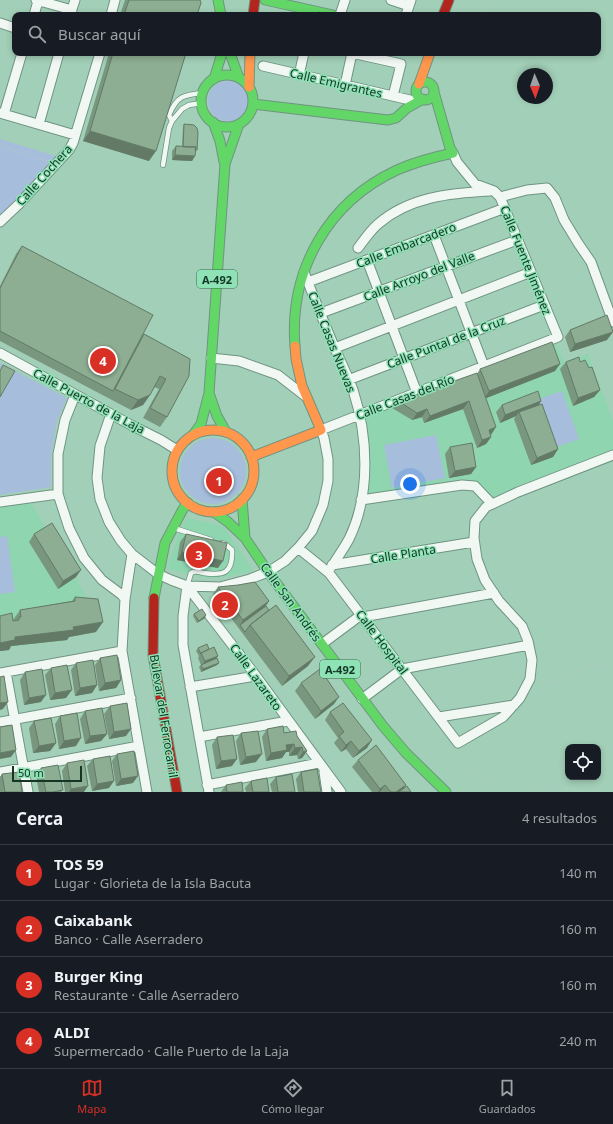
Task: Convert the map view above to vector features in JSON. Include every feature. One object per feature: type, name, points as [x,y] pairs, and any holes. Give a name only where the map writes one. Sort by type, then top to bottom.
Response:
[{"type":"main road","points":[[218,0],[220,12]]},
{"type":"main road","points":[[254,12],[256,0]]},
{"type":"main road","points":[[265,0],[294,3],[310,12]]},
{"type":"main road","points":[[444,12],[449,0]]},
{"type":"main road","points":[[214,79],[221,56]]},
{"type":"main road","points":[[231,56],[239,78]]},
{"type":"main road","points":[[249,87],[250,56]]},
{"type":"main road","points":[[202,103],[203,93],[207,85],[222,75],[231,75],[245,82],[249,87],[252,92],[253,104],[388,120],[396,118],[408,104],[421,94],[430,56]]},
{"type":"main road","name":"Calle Fuente Jiménez","points":[[430,56],[432,88],[453,153]]},
{"type":"main road","points":[[421,94],[431,97],[432,88],[426,82],[421,83],[421,94],[439,111]]},
{"type":"main road","name":"A-492","points":[[202,103],[205,114],[213,122],[220,141],[225,164]]},
{"type":"main road","name":"A-492","points":[[177,450],[193,435],[201,424],[209,393],[225,164],[239,124],[249,116],[253,104]]},
{"type":"main road","points":[[213,122],[226,126],[239,124]]},
{"type":"main road","points":[[321,430],[301,383],[294,335],[295,307],[304,272],[313,250],[326,226],[345,205],[360,192],[391,173],[420,160],[453,153]]},
{"type":"main road","name":"A-492","points":[[209,393],[217,416],[226,432]]},
{"type":"main road","name":"A-492","points":[[188,503],[194,507],[214,512],[234,506],[249,490],[253,480],[254,468],[246,447],[237,438],[226,432],[215,430],[204,431],[193,435]]},
{"type":"main road","name":"Calle Casas del Río","points":[[251,457],[321,430]]},
{"type":"main road","points":[[177,450],[172,463],[172,477],[177,490],[188,503]]},
{"type":"main road","name":"Calle San Andrés","points":[[242,499],[245,538]]},
{"type":"main road","name":"Bulevar del Ferrocarril","points":[[177,792],[153,655],[154,598],[165,543],[183,509],[188,503]]},
{"type":"main road","name":"Calle San Andrés","points":[[214,512],[228,522],[245,538],[268,572],[383,726],[406,753],[446,792]]},
{"type":"street","points":[[35,12],[37,0],[71,12],[75,0]]},
{"type":"street","points":[[112,12],[115,0]]},
{"type":"street","points":[[341,12],[345,0]]},
{"type":"street","points":[[391,0],[409,7]]},
{"type":"street","points":[[0,23],[12,27]]},
{"type":"street","points":[[21,56],[2,114],[75,135]]},
{"type":"street","points":[[39,124],[58,56]]},
{"type":"street","name":"Calle Cochera","points":[[0,222],[19,204],[69,150],[99,56]]},
{"type":"street","points":[[300,75],[303,56]]},
{"type":"street","points":[[345,85],[351,56]]},
{"type":"street","points":[[365,56],[401,64],[393,96]]},
{"type":"street","name":"Calle Emigrantes","points":[[263,66],[393,96],[408,104]]},
{"type":"street","name":"Calle Fuente Jiménez","points":[[453,153],[457,162],[475,184],[497,194],[505,208],[558,337]]},
{"type":"street","points":[[358,248],[377,224],[400,208],[423,200],[443,195],[497,194],[547,188],[555,198],[564,220],[591,262],[613,322]]},
{"type":"street","name":"Calle Embarcadero","points":[[308,282],[505,208]]},
{"type":"street","points":[[434,234],[484,366]]},
{"type":"street","name":"Calle Arroyo del Valle","points":[[321,313],[518,240]]},
{"type":"street","points":[[367,260],[417,392]]},
{"type":"street","name":"Calle Casas Nuevas","points":[[304,272],[352,390],[363,437],[364,484],[361,500],[350,537],[330,568]]},
{"type":"street","points":[[335,348],[531,272]]},
{"type":"street","name":"Calle Puntal de la Cruz","points":[[348,380],[544,305]]},
{"type":"street","name":"Calle Casas del Río","points":[[321,430],[558,337]]},
{"type":"street","name":"Calle Puerto de la Laja","points":[[0,354],[177,450]]},
{"type":"street","points":[[211,358],[239,361],[278,375],[308,398]]},
{"type":"street","points":[[75,394],[65,420],[58,454],[58,494],[69,528],[84,558],[102,580],[125,599]]},
{"type":"street","points":[[110,414],[100,446],[97,478],[100,498],[109,522],[120,540],[132,554],[158,574],[187,586],[220,587],[235,584],[268,572],[285,561],[298,548],[312,531],[323,505],[328,481],[328,459],[321,430]]},
{"type":"street","points":[[458,743],[503,717],[514,705],[520,698],[530,679],[532,660],[529,645],[522,626],[499,601],[485,580],[477,559],[474,542],[475,521],[486,507],[492,504],[518,492],[613,455]]},
{"type":"street","points":[[361,500],[462,485],[475,486],[492,504]]},
{"type":"street","points":[[0,502],[58,494]]},
{"type":"street","name":"Calle Planta","points":[[330,568],[474,542]]},
{"type":"street","name":"Calle Hospital","points":[[298,548],[330,568],[362,616],[458,743]]},
{"type":"street","points":[[132,554],[125,599],[122,651],[147,792]]},
{"type":"street","points":[[187,586],[183,616],[183,645],[208,788],[322,767]]},
{"type":"street","name":"Calle Lazareto","points":[[187,586],[256,676],[341,792]]},
{"type":"street","points":[[322,644],[362,616],[494,593]]},
{"type":"street","points":[[362,699],[402,669],[529,645]]},
{"type":"street","points":[[28,792],[15,719],[3,673],[122,651]]},
{"type":"street","points":[[190,687],[256,676]]},
{"type":"street","points":[[0,722],[131,698]]},
{"type":"street","points":[[439,717],[514,705]]},
{"type":"street","points":[[199,737],[288,721]]},
{"type":"street","points":[[0,772],[139,746]]},
{"type":"street","name":"Calle Lazareto","points":[[322,767],[328,792]]},
{"type":"lane","points":[[172,121],[169,116],[172,107],[179,98],[190,94],[203,93]]},
{"type":"lane","points":[[163,165],[168,128],[172,121],[182,109],[189,105],[202,103]]},
{"type":"lane","points":[[173,528],[225,544],[232,550],[231,563],[226,572],[214,575],[194,571],[191,572],[187,586]]},
{"type":"path","points":[[485,12],[492,0]]},
{"type":"path","points":[[0,146],[57,164]]},
{"type":"path","points":[[170,685],[166,641],[166,618],[171,580]]},
{"type":"path","points":[[530,679],[544,683],[556,682],[576,675],[590,665],[613,667]]},
{"type":"path","points":[[458,743],[458,752],[463,766],[499,792]]},
{"type":"path","points":[[592,792],[613,747]]},
{"type":"path","points":[[532,792],[538,788],[555,786],[586,792]]},
{"type":"shaded area","points":[[228,81],[236,83],[242,87],[246,93],[248,101],[246,109],[242,115],[236,119],[228,121],[220,119],[214,115],[210,109],[208,101],[210,93],[214,87],[220,83]]},
{"type":"shaded area","points":[[0,139],[62,158],[0,222]]},
{"type":"shaded area","points":[[554,339],[564,362],[588,354],[613,421],[613,455],[492,504],[475,486],[361,500],[364,484],[359,415]]},
{"type":"shaded area","points":[[0,363],[67,398],[57,421],[51,455],[51,487],[0,495]]},
{"type":"shaded area","points":[[562,391],[579,439],[554,448],[536,400]]},
{"type":"shaded area","points":[[436,435],[445,478],[392,488],[384,445]]},
{"type":"shaded area","points":[[213,438],[226,441],[236,448],[243,458],[246,471],[243,484],[236,494],[226,501],[213,504],[200,501],[190,494],[183,484],[180,471],[183,458],[190,448],[200,441]]},
{"type":"shaded area","points":[[29,498],[76,577],[90,606],[96,632],[67,637],[67,640],[8,647],[0,651],[0,502]]},
{"type":"shaded area","points":[[187,518],[223,527],[253,571],[218,578],[207,578],[186,574],[167,568],[177,539]]},
{"type":"shaded area","points":[[7,536],[15,592],[0,594],[0,537]]},
{"type":"building","points":[[129,0],[200,0],[201,3],[198,12],[125,12]]},
{"type":"building","points":[[112,56],[185,56],[156,151],[90,131]]},
{"type":"building","points":[[184,124],[194,125],[197,128],[197,150],[195,150],[196,147],[183,147]]},
{"type":"building","points":[[176,146],[196,147],[195,156],[175,155]]},
{"type":"building","points":[[22,246],[153,315],[113,391],[0,331],[0,288]]},
{"type":"building","points":[[607,315],[613,332],[575,344],[570,330]]},
{"type":"building","points":[[144,334],[190,359],[189,376],[167,417],[150,408],[166,379],[160,376],[150,395],[138,400],[115,389]]},
{"type":"building","points":[[552,342],[560,364],[489,391],[480,369]]},
{"type":"building","points":[[579,357],[580,362],[585,360],[589,368],[592,367],[600,390],[578,398],[566,362]]},
{"type":"building","points":[[3,365],[15,371],[0,397],[0,371]]},
{"type":"building","points":[[477,373],[496,427],[489,430],[491,437],[482,440],[469,401],[430,416],[427,409],[417,413],[398,401]]},
{"type":"building","points":[[538,391],[541,401],[505,415],[502,405]]},
{"type":"building","points":[[542,404],[558,449],[537,458],[519,412]]},
{"type":"building","points":[[472,443],[476,467],[455,471],[450,447]]},
{"type":"building","points":[[52,523],[81,570],[63,581],[34,534]]},
{"type":"building","points":[[186,534],[227,543],[223,561],[182,552]]},
{"type":"building","points":[[255,582],[269,601],[243,620],[218,587]]},
{"type":"building","points":[[75,597],[98,599],[103,622],[73,627],[74,630],[15,637],[15,640],[0,643],[0,616],[12,613],[13,621],[19,620],[19,617],[21,617],[20,610],[75,601]]},
{"type":"building","points":[[276,605],[315,657],[289,676],[250,625]]},
{"type":"building","points":[[266,606],[269,610],[250,625],[245,632],[240,625]]},
{"type":"building","points":[[202,609],[206,615],[199,621],[194,614]]},
{"type":"building","points":[[207,644],[209,649],[201,654],[198,648]]},
{"type":"building","points":[[214,647],[218,656],[205,661],[201,653]]},
{"type":"building","points":[[117,655],[121,680],[105,683],[100,658]]},
{"type":"building","points":[[217,658],[219,663],[203,669],[201,665]]},
{"type":"building","points":[[93,660],[97,685],[80,688],[76,663]]},
{"type":"building","points":[[67,665],[72,690],[55,693],[51,668]]},
{"type":"building","points":[[42,669],[46,695],[29,698],[25,672]]},
{"type":"building","points":[[320,669],[339,697],[321,711],[301,683]]},
{"type":"building","points":[[4,676],[8,702],[0,703],[0,677]]},
{"type":"building","points":[[127,703],[131,729],[114,732],[110,706]]},
{"type":"building","points":[[343,703],[372,740],[359,751],[351,741],[346,745],[339,736],[344,732],[330,712]]},
{"type":"building","points":[[102,708],[107,734],[90,736],[85,711]]},
{"type":"building","points":[[77,713],[81,738],[64,741],[60,716]]},
{"type":"building","points":[[51,718],[56,743],[39,746],[34,721]]},
{"type":"building","points":[[12,725],[16,750],[0,753],[0,727]]},
{"type":"building","points":[[283,726],[284,733],[296,731],[297,736],[307,751],[303,752],[302,747],[295,748],[294,744],[286,745],[287,750],[271,753],[267,729]]},
{"type":"building","points":[[258,731],[262,754],[246,757],[241,733]]},
{"type":"building","points":[[233,735],[237,759],[221,761],[217,737]]},
{"type":"building","points":[[376,745],[406,785],[396,792],[391,792],[385,785],[380,789],[358,760]]},
{"type":"building","points":[[134,751],[138,776],[121,779],[117,754]]},
{"type":"building","points":[[110,756],[114,781],[97,784],[93,759]]},
{"type":"building","points":[[84,760],[88,786],[71,789],[67,763]]},
{"type":"building","points":[[58,765],[63,790],[46,792],[41,768]]},
{"type":"building","points":[[317,769],[321,792],[304,792],[301,772]]},
{"type":"building","points":[[19,772],[22,792],[5,792],[2,774]]},
{"type":"building","points":[[292,774],[295,792],[278,792],[276,777]]},
{"type":"building","points":[[267,778],[269,792],[253,792],[251,781]]},
{"type":"building","points":[[242,782],[243,792],[227,792],[226,785]]},
{"type":"building","points":[[407,786],[411,792],[399,792]]},
{"type":"traffic: fast","points":[[218,0],[220,12]]},
{"type":"traffic: fast","points":[[265,0],[319,12]]},
{"type":"traffic: fast","points":[[214,79],[221,56]]},
{"type":"traffic: fast","points":[[231,56],[239,78]]},
{"type":"traffic: fast","points":[[227,75],[237,77],[245,83],[251,91],[253,101],[251,111],[245,119],[237,125],[227,127],[217,125],[209,119],[203,111],[201,101],[203,91],[209,83],[217,77],[227,75]]},
{"type":"traffic: fast","points":[[425,82],[431,85],[434,91],[431,97],[425,100],[419,97],[416,91],[419,85],[425,82]]},
{"type":"traffic: fast","points":[[295,346],[295,318],[299,291],[306,265],[318,242],[333,220],[351,200],[373,184],[397,170],[425,160],[453,153],[450,148],[434,92]]},
{"type":"traffic: fast","points":[[253,104],[388,120],[396,118],[407,108],[423,99]]},
{"type":"traffic: fast","points":[[213,122],[220,141],[224,162]]},
{"type":"traffic: fast","points":[[193,435],[201,424],[209,393],[225,164],[239,124]]},
{"type":"traffic: fast","points":[[209,393],[217,416],[226,432]]},
{"type":"traffic: fast","points":[[242,499],[245,538]]},
{"type":"traffic: fast","points":[[154,598],[165,543],[183,509],[188,503]]},
{"type":"traffic: fast","points":[[214,512],[228,522],[245,538],[268,572],[383,726],[406,753],[446,792]]},
{"type":"traffic: slow","points":[[249,87],[250,56]]},
{"type":"traffic: slow","points":[[419,84],[429,56]]},
{"type":"traffic: slow","points":[[251,457],[321,430],[302,386],[296,359],[295,346]]},
{"type":"traffic: slow","points":[[213,430],[229,434],[242,442],[250,455],[254,471],[250,487],[242,500],[229,508],[213,512],[197,508],[184,500],[176,487],[172,471],[176,455],[184,442],[197,434],[213,430]]},
{"type":"traffic: jam","points":[[253,12],[255,0]]},
{"type":"traffic: jam","points":[[444,12],[449,0]]},
{"type":"traffic: jam","points":[[154,598],[153,655],[177,792]]},
{"type":"place","name":"ALDI","points":[[103,361]]},
{"type":"place","name":"TOS 59","points":[[219,481]]},
{"type":"place","name":"Burger King","points":[[199,555]]},
{"type":"place","name":"Caixabank","points":[[225,605]]}]
